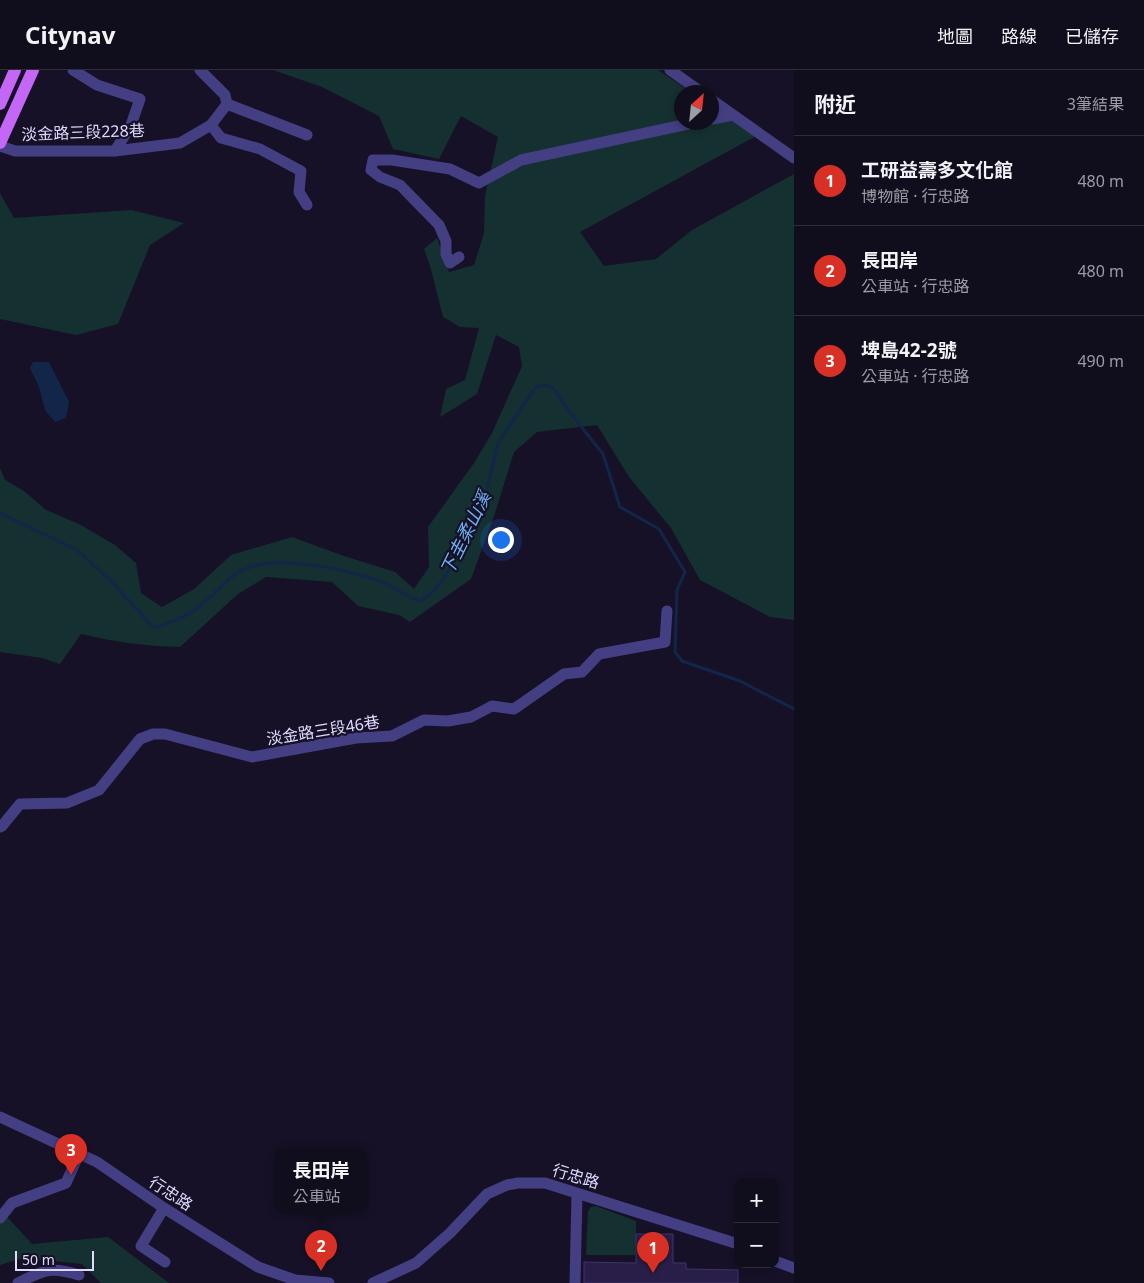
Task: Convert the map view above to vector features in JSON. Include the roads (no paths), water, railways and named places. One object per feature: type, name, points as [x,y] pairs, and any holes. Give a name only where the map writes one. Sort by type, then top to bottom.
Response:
[{"type":"main road","points":[[0,104],[15,70]]},
{"type":"main road","points":[[0,145],[33,70]]},
{"type":"street","points":[[72,70],[97,85],[140,99],[131,125],[115,151]]},
{"type":"street","points":[[200,70],[225,94],[227,104],[307,135]]},
{"type":"street","points":[[670,70],[691,85]]},
{"type":"street","name":"淡金路三段228巷","points":[[0,145],[15,151],[115,151],[180,143],[211,125],[227,104]]},
{"type":"street","points":[[719,105],[794,158]]},
{"type":"street","points":[[719,118],[733,115]]},
{"type":"street","points":[[211,125],[221,138],[260,149],[301,171],[299,192],[307,205]]},
{"type":"street","points":[[459,257],[450,263],[446,254],[446,241],[440,225],[400,185],[380,177],[371,170],[373,160],[392,160],[450,169],[479,183],[521,160],[674,127]]},
{"type":"street","name":"淡金路三段46巷","points":[[0,826],[20,804],[67,803],[99,790],[140,739],[153,734],[165,734],[252,757],[356,738],[392,736],[424,720],[448,721],[463,718],[492,706],[514,709],[564,674],[582,672],[599,654],[665,642],[667,612]]},
{"type":"street","name":"行忠路","points":[[0,1117],[97,1162],[164,1208],[258,1267],[295,1280],[329,1283]]},
{"type":"street","points":[[0,1218],[12,1203],[66,1183],[79,1154]]},
{"type":"street","name":"行忠路","points":[[373,1283],[416,1263],[450,1233],[487,1194],[502,1187],[518,1183],[545,1183],[734,1243]]},
{"type":"street","points":[[575,1283],[577,1194]]},
{"type":"street","points":[[164,1208],[141,1246],[165,1262]]},
{"type":"street","points":[[779,1262],[794,1268]]},
{"type":"street","points":[[18,1283],[39,1272],[60,1269],[79,1275]]},
{"type":"water","points":[[33,362],[49,362],[69,402],[66,418],[55,422],[45,410],[39,387],[30,368]]},
{"type":"waterway","name":"下圭柔山溪","points":[[0,513],[77,550],[110,580],[154,628],[165,625],[196,609],[239,572],[253,566],[270,563],[309,564],[365,576],[380,581],[421,601],[437,588],[450,569],[462,535],[486,493],[498,443],[536,387],[546,385],[554,389],[603,454],[620,507],[659,529],[685,572],[677,590],[675,652],[682,661],[740,681],[794,709]]},
{"type":"place","name":"埤島42-2號","points":[[71,1175]]},
{"type":"place","name":"長田岸","points":[[321,1271]]},
{"type":"place","name":"工研益壽多文化館","points":[[653,1273]]}]
